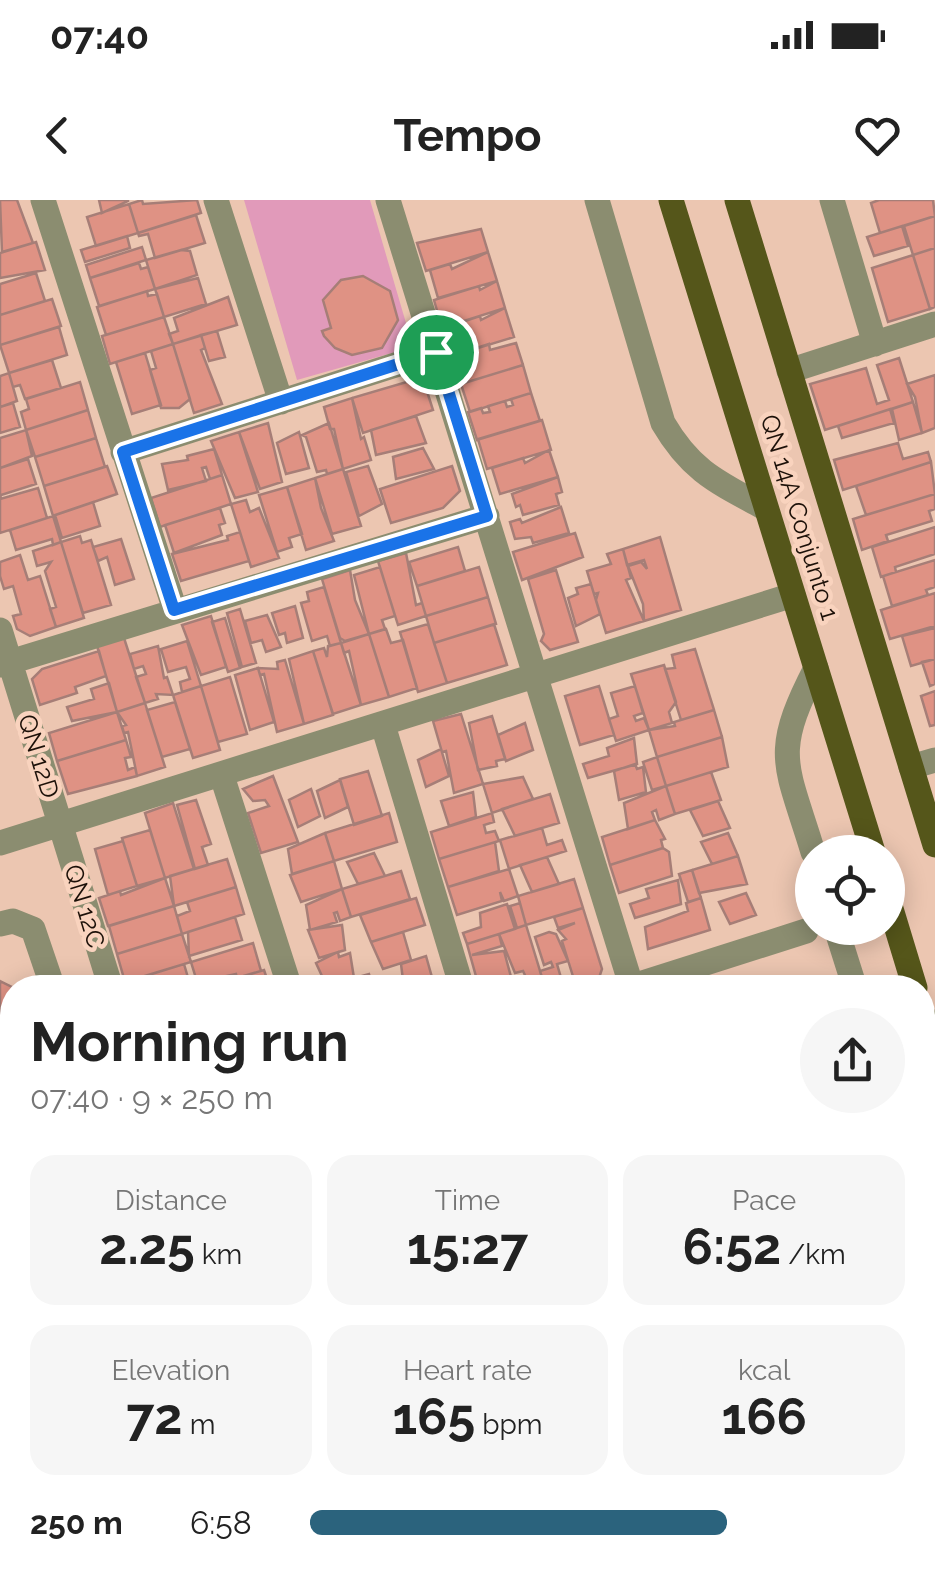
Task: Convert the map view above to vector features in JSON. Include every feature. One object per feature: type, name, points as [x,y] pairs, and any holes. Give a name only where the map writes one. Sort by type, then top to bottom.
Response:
[{"type":"main road","name":"QN 14A Conjunto 1","points":[[672,200],[868,835]]},
{"type":"main road","name":"QN 14A Conjunto 1","points":[[736,200],[789,371],[923,763],[935,844]]},
{"type":"main road","points":[[902,945],[911,975]]},
{"type":"street","points":[[43,200],[174,610]]},
{"type":"street","points":[[216,200],[281,402]]},
{"type":"street","points":[[388,200],[626,975]]},
{"type":"street","points":[[596,200],[663,422],[682,456],[704,474],[765,508]]},
{"type":"street","points":[[832,200],[875,344]]},
{"type":"street","points":[[789,371],[935,324]]},
{"type":"street","points":[[123,452],[436,352]]},
{"type":"street","points":[[5,663],[487,516]]},
{"type":"street","points":[[0,843],[794,595]]},
{"type":"street","name":"QN 12D","points":[[0,630],[5,663],[60,824]]},
{"type":"street","points":[[808,835],[784,754],[795,709],[816,668]]},
{"type":"street","points":[[383,725],[458,975]]},
{"type":"street","points":[[222,776],[286,975]]},
{"type":"street","name":"QN 12C","points":[[60,824],[107,975]]},
{"type":"street","points":[[0,924],[13,922],[33,929],[49,975]]},
{"type":"street","points":[[668,975],[795,935]]},
{"type":"street","points":[[841,945],[851,975]]},
{"type":"shaded area","points":[[244,200],[370,200],[413,347],[297,380]]},
{"type":"building","points":[[0,200],[17,200],[33,243],[2,252]]},
{"type":"building","points":[[99,200],[128,200],[128,201],[102,213]]},
{"type":"building","points":[[142,200],[143,204],[197,200],[201,213],[138,233],[129,204]]},
{"type":"building","points":[[933,200],[935,216],[880,233],[871,203]]},
{"type":"building","points":[[129,204],[138,233],[96,246],[87,217]]},
{"type":"building","points":[[196,215],[205,243],[155,258],[148,234],[139,236],[138,233]]},
{"type":"building","points":[[935,216],[935,248],[913,255],[904,226]]},
{"type":"building","points":[[902,226],[908,246],[874,256],[867,237]]},
{"type":"building","points":[[481,229],[488,252],[426,271],[417,243]]},
{"type":"building","points":[[127,236],[130,248],[85,262],[81,250]]},
{"type":"building","points":[[36,242],[45,270],[0,278],[0,253]]},
{"type":"building","points":[[142,247],[146,260],[90,278],[86,265]]},
{"type":"building","points":[[935,248],[935,307],[930,309],[913,255]]},
{"type":"building","points":[[190,251],[197,275],[155,289],[146,260]]},
{"type":"building","points":[[488,252],[497,281],[438,298],[430,270],[450,264],[452,269]]},
{"type":"building","points":[[913,255],[930,309],[888,322],[872,268]]},
{"type":"building","points":[[139,263],[141,269],[148,267],[155,289],[99,306],[90,278]]},
{"type":"building","points":[[36,273],[45,301],[0,315],[0,284]]},
{"type":"building","points":[[363,276],[390,291],[398,320],[382,348],[352,355],[335,348],[324,336],[322,331],[331,328],[323,300],[341,280]]},
{"type":"building","points":[[198,278],[206,304],[164,317],[155,289]]},
{"type":"building","points":[[497,281],[505,308],[442,328],[434,300],[479,286],[480,290]]},
{"type":"building","points":[[147,291],[148,296],[157,294],[164,317],[106,335],[97,307]]},
{"type":"building","points":[[228,297],[237,325],[173,344],[169,334],[178,331],[174,318]]},
{"type":"building","points":[[52,299],[61,326],[0,345],[0,315]]},
{"type":"building","points":[[505,308],[514,337],[452,356],[444,328],[480,316],[481,320]]},
{"type":"building","points":[[164,317],[173,344],[110,364],[102,336]]},
{"type":"building","points":[[59,327],[67,355],[9,373],[0,345]]},
{"type":"building","points":[[217,331],[225,357],[209,361],[201,335]]},
{"type":"building","points":[[201,335],[205,348],[201,350],[222,404],[194,413],[173,344]]},
{"type":"building","points":[[516,343],[523,365],[461,384],[452,356],[489,344],[490,350]]},
{"type":"building","points":[[173,344],[190,399],[179,408],[161,408],[150,370],[156,368],[151,351]]},
{"type":"building","points":[[145,353],[161,405],[132,414],[116,362]]},
{"type":"building","points":[[899,358],[913,402],[825,430],[810,384],[866,368],[877,404],[889,400],[877,365]]},
{"type":"building","points":[[52,360],[61,388],[25,399],[20,385],[13,387],[9,373]]},
{"type":"building","points":[[523,365],[531,393],[470,412],[461,384]]},
{"type":"building","points":[[9,373],[17,401],[0,407],[0,376]]},
{"type":"building","points":[[935,375],[935,428],[922,433],[915,397],[907,384]]},
{"type":"building","points":[[410,381],[424,382],[433,410],[363,433],[352,398]]},
{"type":"building","points":[[80,382],[88,410],[26,430],[21,412],[29,409],[26,399]]},
{"type":"building","points":[[531,393],[540,421],[477,440],[468,412],[481,408],[483,413],[490,412],[488,406],[505,401],[507,407],[513,405],[511,399]]},
{"type":"building","points":[[352,398],[361,439],[364,437],[371,460],[343,469],[334,429],[330,429],[324,407]]},
{"type":"building","points":[[913,402],[922,433],[899,440],[892,409]]},
{"type":"building","points":[[13,403],[20,427],[0,433],[0,407]]},
{"type":"building","points":[[890,409],[894,423],[842,438],[838,426]]},
{"type":"building","points":[[88,410],[96,438],[35,457],[26,430]]},
{"type":"building","points":[[416,416],[426,443],[376,455],[371,430]]},
{"type":"building","points":[[542,420],[551,450],[487,469],[478,439]]},
{"type":"building","points":[[268,423],[282,482],[260,489],[239,432]]},
{"type":"building","points":[[329,423],[343,469],[327,474],[326,470],[317,472],[302,435]]},
{"type":"building","points":[[26,430],[32,456],[0,468],[0,438]]},
{"type":"building","points":[[239,432],[258,492],[235,498],[211,441]]},
{"type":"building","points":[[299,432],[309,468],[286,474],[277,443]]},
{"type":"building","points":[[96,438],[105,467],[44,486],[35,457]]},
{"type":"building","points":[[898,443],[903,459],[928,452],[931,462],[843,490],[834,460]]},
{"type":"building","points":[[423,448],[434,469],[396,479],[393,457]]},
{"type":"building","points":[[214,449],[222,475],[210,479],[206,467],[202,468],[206,481],[168,490],[162,464],[188,460],[187,456]]},
{"type":"building","points":[[549,450],[558,477],[500,494],[492,468],[523,458],[525,463]]},
{"type":"building","points":[[28,459],[36,484],[1,495],[0,499],[0,468]]},
{"type":"building","points":[[931,462],[935,494],[866,515],[856,486]]},
{"type":"building","points":[[107,466],[117,494],[53,516],[44,486]]},
{"type":"building","points":[[368,466],[382,504],[359,516],[346,472]]},
{"type":"building","points":[[452,466],[460,491],[443,508],[391,523],[380,489]]},
{"type":"building","points":[[343,469],[361,526],[332,534],[315,478]]},
{"type":"building","points":[[222,475],[231,504],[160,527],[151,498]]},
{"type":"building","points":[[558,477],[562,492],[556,494],[559,505],[523,515],[512,494]]},
{"type":"building","points":[[315,478],[334,541],[306,550],[287,487]]},
{"type":"building","points":[[287,487],[302,534],[289,538],[292,547],[277,552],[259,495]]},
{"type":"building","points":[[38,488],[47,518],[0,533],[0,499]]},
{"type":"building","points":[[935,494],[935,509],[929,511],[932,521],[886,535],[888,541],[862,550],[853,519]]},
{"type":"building","points":[[246,500],[250,512],[259,508],[279,558],[251,567],[231,504]]},
{"type":"building","points":[[93,502],[100,526],[62,538],[55,515]]},
{"type":"building","points":[[561,507],[569,533],[533,543],[531,537],[515,539],[510,522],[520,519],[522,523]]},
{"type":"building","points":[[220,508],[225,523],[219,525],[222,535],[174,553],[165,525]]},
{"type":"building","points":[[53,516],[61,542],[53,545],[52,539],[16,550],[10,530]]},
{"type":"building","points":[[935,527],[935,554],[895,567],[896,572],[881,577],[872,547]]},
{"type":"building","points":[[240,532],[249,561],[181,581],[172,554],[228,540],[227,536]]},
{"type":"building","points":[[575,533],[583,557],[522,580],[513,552]]},
{"type":"building","points":[[80,536],[82,543],[91,540],[111,605],[83,613],[61,542]]},
{"type":"building","points":[[660,537],[681,610],[644,621],[643,604],[628,566],[641,562],[647,569],[644,560],[627,565],[623,549]]},
{"type":"building","points":[[121,539],[134,579],[115,585],[107,557],[98,561],[93,547]]},
{"type":"building","points":[[61,542],[84,618],[56,627],[50,609],[56,607],[45,571],[51,562],[37,566],[33,551]]},
{"type":"building","points":[[458,547],[465,571],[417,586],[409,562]]},
{"type":"building","points":[[623,549],[631,578],[626,580],[644,621],[606,633],[596,600],[598,593],[594,594],[587,571],[611,564],[607,554]]},
{"type":"building","points":[[406,553],[416,605],[422,603],[426,616],[398,625],[378,561]]},
{"type":"building","points":[[20,555],[28,580],[40,576],[56,627],[30,636],[17,629],[13,616],[21,614],[13,586],[4,589],[0,576],[0,562]]},
{"type":"building","points":[[935,560],[935,587],[926,590],[928,595],[892,606],[883,576]]},
{"type":"building","points":[[380,567],[395,616],[382,620],[385,629],[369,634],[354,575]]},
{"type":"building","points":[[479,567],[488,597],[426,616],[417,586]]},
{"type":"building","points":[[350,570],[355,600],[369,634],[345,641],[340,638],[322,579]]},
{"type":"building","points":[[556,570],[578,642],[550,650],[541,641],[544,634],[528,579]]},
{"type":"building","points":[[591,584],[600,614],[576,626],[568,598],[578,594],[576,588]]},
{"type":"building","points":[[324,587],[341,643],[330,646],[327,636],[312,641],[301,603],[309,601],[307,592]]},
{"type":"building","points":[[935,593],[935,626],[890,639],[881,610]]},
{"type":"building","points":[[488,597],[496,624],[434,643],[426,616]]},
{"type":"building","points":[[295,606],[303,638],[287,643],[285,633],[279,635],[272,613]]},
{"type":"building","points":[[240,609],[256,663],[242,667],[227,613]]},
{"type":"building","points":[[267,615],[281,647],[266,652],[262,640],[251,643],[245,621]]},
{"type":"building","points":[[211,616],[226,667],[201,675],[182,625]]},
{"type":"building","points":[[225,618],[240,668],[228,672],[212,622]]},
{"type":"building","points":[[428,624],[447,683],[418,692],[400,632]]},
{"type":"building","points":[[494,624],[507,665],[447,683],[434,643]]},
{"type":"building","points":[[935,628],[935,659],[911,666],[902,636]]},
{"type":"building","points":[[386,629],[391,643],[403,640],[417,688],[389,697],[369,634]]},
{"type":"building","points":[[369,634],[389,697],[361,705],[349,651],[344,653],[341,643]]},
{"type":"building","points":[[124,638],[145,703],[117,712],[97,646]]},
{"type":"building","points":[[187,641],[201,686],[182,692],[180,682],[190,679],[186,667],[168,672],[161,649]]},
{"type":"building","points":[[341,643],[361,705],[333,714],[313,651],[324,648],[327,657],[328,646]]},
{"type":"building","points":[[158,646],[164,678],[167,677],[173,695],[156,694],[158,699],[145,703],[136,677],[146,674],[143,666],[134,669],[130,654]]},
{"type":"building","points":[[695,649],[714,710],[681,720],[665,669],[675,668],[672,655]]},
{"type":"building","points":[[99,651],[106,676],[75,687],[77,693],[40,705],[32,679],[42,669]]},
{"type":"building","points":[[313,651],[333,715],[304,724],[289,659]]},
{"type":"building","points":[[935,659],[935,684],[930,686],[922,662]]},
{"type":"building","points":[[285,660],[304,724],[277,732],[264,674],[260,675],[258,668],[278,669],[277,662]]},
{"type":"building","points":[[664,665],[676,702],[669,712],[672,723],[649,730],[631,674]]},
{"type":"building","points":[[258,668],[274,722],[250,730],[235,675]]},
{"type":"building","points":[[230,677],[247,734],[218,742],[201,686]]},
{"type":"building","points":[[109,683],[117,712],[72,721],[67,707],[94,699],[91,689]]},
{"type":"building","points":[[201,686],[220,750],[193,758],[173,695]]},
{"type":"building","points":[[599,686],[614,735],[580,745],[565,696]]},
{"type":"building","points":[[635,686],[643,713],[634,716],[636,721],[644,718],[649,730],[616,741],[609,719],[618,716],[611,693]]},
{"type":"building","points":[[935,691],[935,725],[930,726],[921,696]]},
{"type":"building","points":[[175,702],[190,749],[162,757],[147,710]]},
{"type":"building","points":[[145,703],[165,767],[137,776],[128,732],[124,733],[122,726],[126,725],[117,712]]},
{"type":"building","points":[[714,710],[722,737],[657,757],[649,730],[675,726],[674,722]]},
{"type":"building","points":[[117,712],[126,740],[57,761],[49,733]]},
{"type":"building","points":[[461,714],[483,784],[454,793],[446,751],[442,752],[433,721]]},
{"type":"building","points":[[492,716],[505,759],[496,761],[497,766],[478,770],[469,723]]},
{"type":"building","points":[[525,723],[533,750],[506,761],[498,735]]},
{"type":"building","points":[[722,737],[728,767],[666,786],[657,757]]},
{"type":"building","points":[[634,738],[637,764],[588,778],[583,764],[609,756],[607,748]]},
{"type":"building","points":[[126,740],[131,757],[125,758],[128,770],[135,767],[137,776],[68,794],[57,761]]},
{"type":"building","points":[[441,749],[449,776],[426,787],[418,760]]},
{"type":"building","points":[[657,757],[666,786],[652,790],[643,762]]},
{"type":"building","points":[[635,764],[637,769],[643,767],[646,792],[619,800],[614,771]]},
{"type":"building","points":[[368,771],[382,816],[354,825],[340,779]]},
{"type":"building","points":[[711,772],[721,800],[675,814],[666,786]]},
{"type":"building","points":[[273,776],[298,842],[261,853],[248,813],[269,806],[265,800],[253,801],[243,789]]},
{"type":"building","points":[[523,777],[533,799],[492,813],[483,784]]},
{"type":"building","points":[[340,780],[348,807],[325,818],[317,791]]},
{"type":"building","points":[[666,786],[675,814],[659,820],[656,810],[652,812],[655,820],[628,829],[624,803]]},
{"type":"building","points":[[311,789],[320,816],[298,827],[289,800]]},
{"type":"building","points":[[473,792],[476,817],[449,826],[441,801]]},
{"type":"building","points":[[550,794],[559,823],[515,836],[502,809]]},
{"type":"building","points":[[196,800],[211,844],[202,847],[208,865],[195,869],[177,805]]},
{"type":"building","points":[[718,801],[730,828],[703,836],[690,810]]},
{"type":"building","points":[[173,803],[194,869],[165,878],[145,813]]},
{"type":"building","points":[[389,813],[397,842],[334,861],[325,833]]},
{"type":"building","points":[[492,813],[494,822],[484,825],[486,833],[495,831],[499,841],[439,859],[431,832]]},
{"type":"building","points":[[655,820],[665,839],[661,840],[663,848],[610,865],[602,837]]},
{"type":"building","points":[[542,828],[547,845],[562,840],[566,851],[509,869],[500,840]]},
{"type":"building","points":[[150,830],[165,878],[137,886],[122,838]]},
{"type":"building","points":[[325,833],[334,861],[292,874],[288,849]]},
{"type":"building","points":[[728,833],[738,856],[712,864],[701,842]]},
{"type":"building","points":[[123,841],[137,886],[108,895],[95,849]]},
{"type":"building","points":[[495,842],[499,871],[448,887],[439,859]]},
{"type":"building","points":[[663,848],[669,852],[672,876],[619,893],[610,865]]},
{"type":"building","points":[[374,853],[385,876],[358,884],[347,862]]},
{"type":"building","points":[[738,856],[747,884],[699,893],[692,870]]},
{"type":"building","points":[[547,857],[559,884],[532,892],[520,865]]},
{"type":"building","points":[[227,859],[236,887],[174,906],[170,876]]},
{"type":"building","points":[[334,861],[342,889],[301,902],[290,875]]},
{"type":"building","points":[[509,869],[518,896],[504,901],[500,892],[502,901],[457,915],[448,887]]},
{"type":"building","points":[[692,870],[701,898],[688,902],[679,874]]},
{"type":"building","points":[[401,871],[410,899],[351,917],[342,889]]},
{"type":"building","points":[[165,878],[174,906],[108,926],[99,898],[120,891],[121,895]]},
{"type":"building","points":[[574,879],[583,908],[526,925],[518,896]]},
{"type":"building","points":[[678,880],[681,904],[635,918],[630,904],[649,898],[646,889]]},
{"type":"building","points":[[236,887],[244,914],[182,934],[177,916],[190,911],[187,902]]},
{"type":"building","points":[[342,889],[351,917],[340,921],[337,912],[337,922],[310,930],[306,905]]},
{"type":"building","points":[[746,893],[756,915],[730,924],[719,902]]},
{"type":"building","points":[[416,898],[425,925],[371,942],[360,915]]},
{"type":"building","points":[[701,898],[710,930],[648,949],[645,927],[688,911],[686,903]]},
{"type":"building","points":[[520,903],[526,925],[517,928],[510,906]]},
{"type":"building","points":[[507,904],[515,929],[467,944],[463,933],[481,927],[480,913]]},
{"type":"building","points":[[174,906],[182,934],[117,954],[109,926]]},
{"type":"building","points":[[583,908],[602,969],[600,975],[573,975],[562,941],[566,939],[558,930],[575,923],[558,928],[554,917]]},
{"type":"building","points":[[235,917],[242,940],[189,956],[188,932]]},
{"type":"building","points":[[342,925],[345,950],[319,958],[308,930]]},
{"type":"building","points":[[526,925],[541,975],[515,973],[499,934]]},
{"type":"building","points":[[403,932],[411,960],[383,969],[371,942]]},
{"type":"building","points":[[182,934],[191,962],[148,975],[123,975],[117,954]]},
{"type":"building","points":[[499,934],[502,946],[472,955],[504,951],[510,975],[476,975],[467,944]]},
{"type":"building","points":[[556,934],[568,961],[557,964],[560,975],[541,975],[540,971],[553,967],[551,962],[544,965],[535,937]]},
{"type":"building","points":[[253,943],[261,971],[247,975],[195,975],[191,962]]},
{"type":"building","points":[[338,952],[339,957],[350,953],[354,975],[322,975],[316,963]]},
{"type":"building","points":[[426,956],[431,975],[402,975],[401,964]]},
{"type":"building","points":[[184,964],[187,975],[148,975]]},
{"type":"route","points":[[436,352],[487,516],[174,610],[123,452],[436,352]]}]
